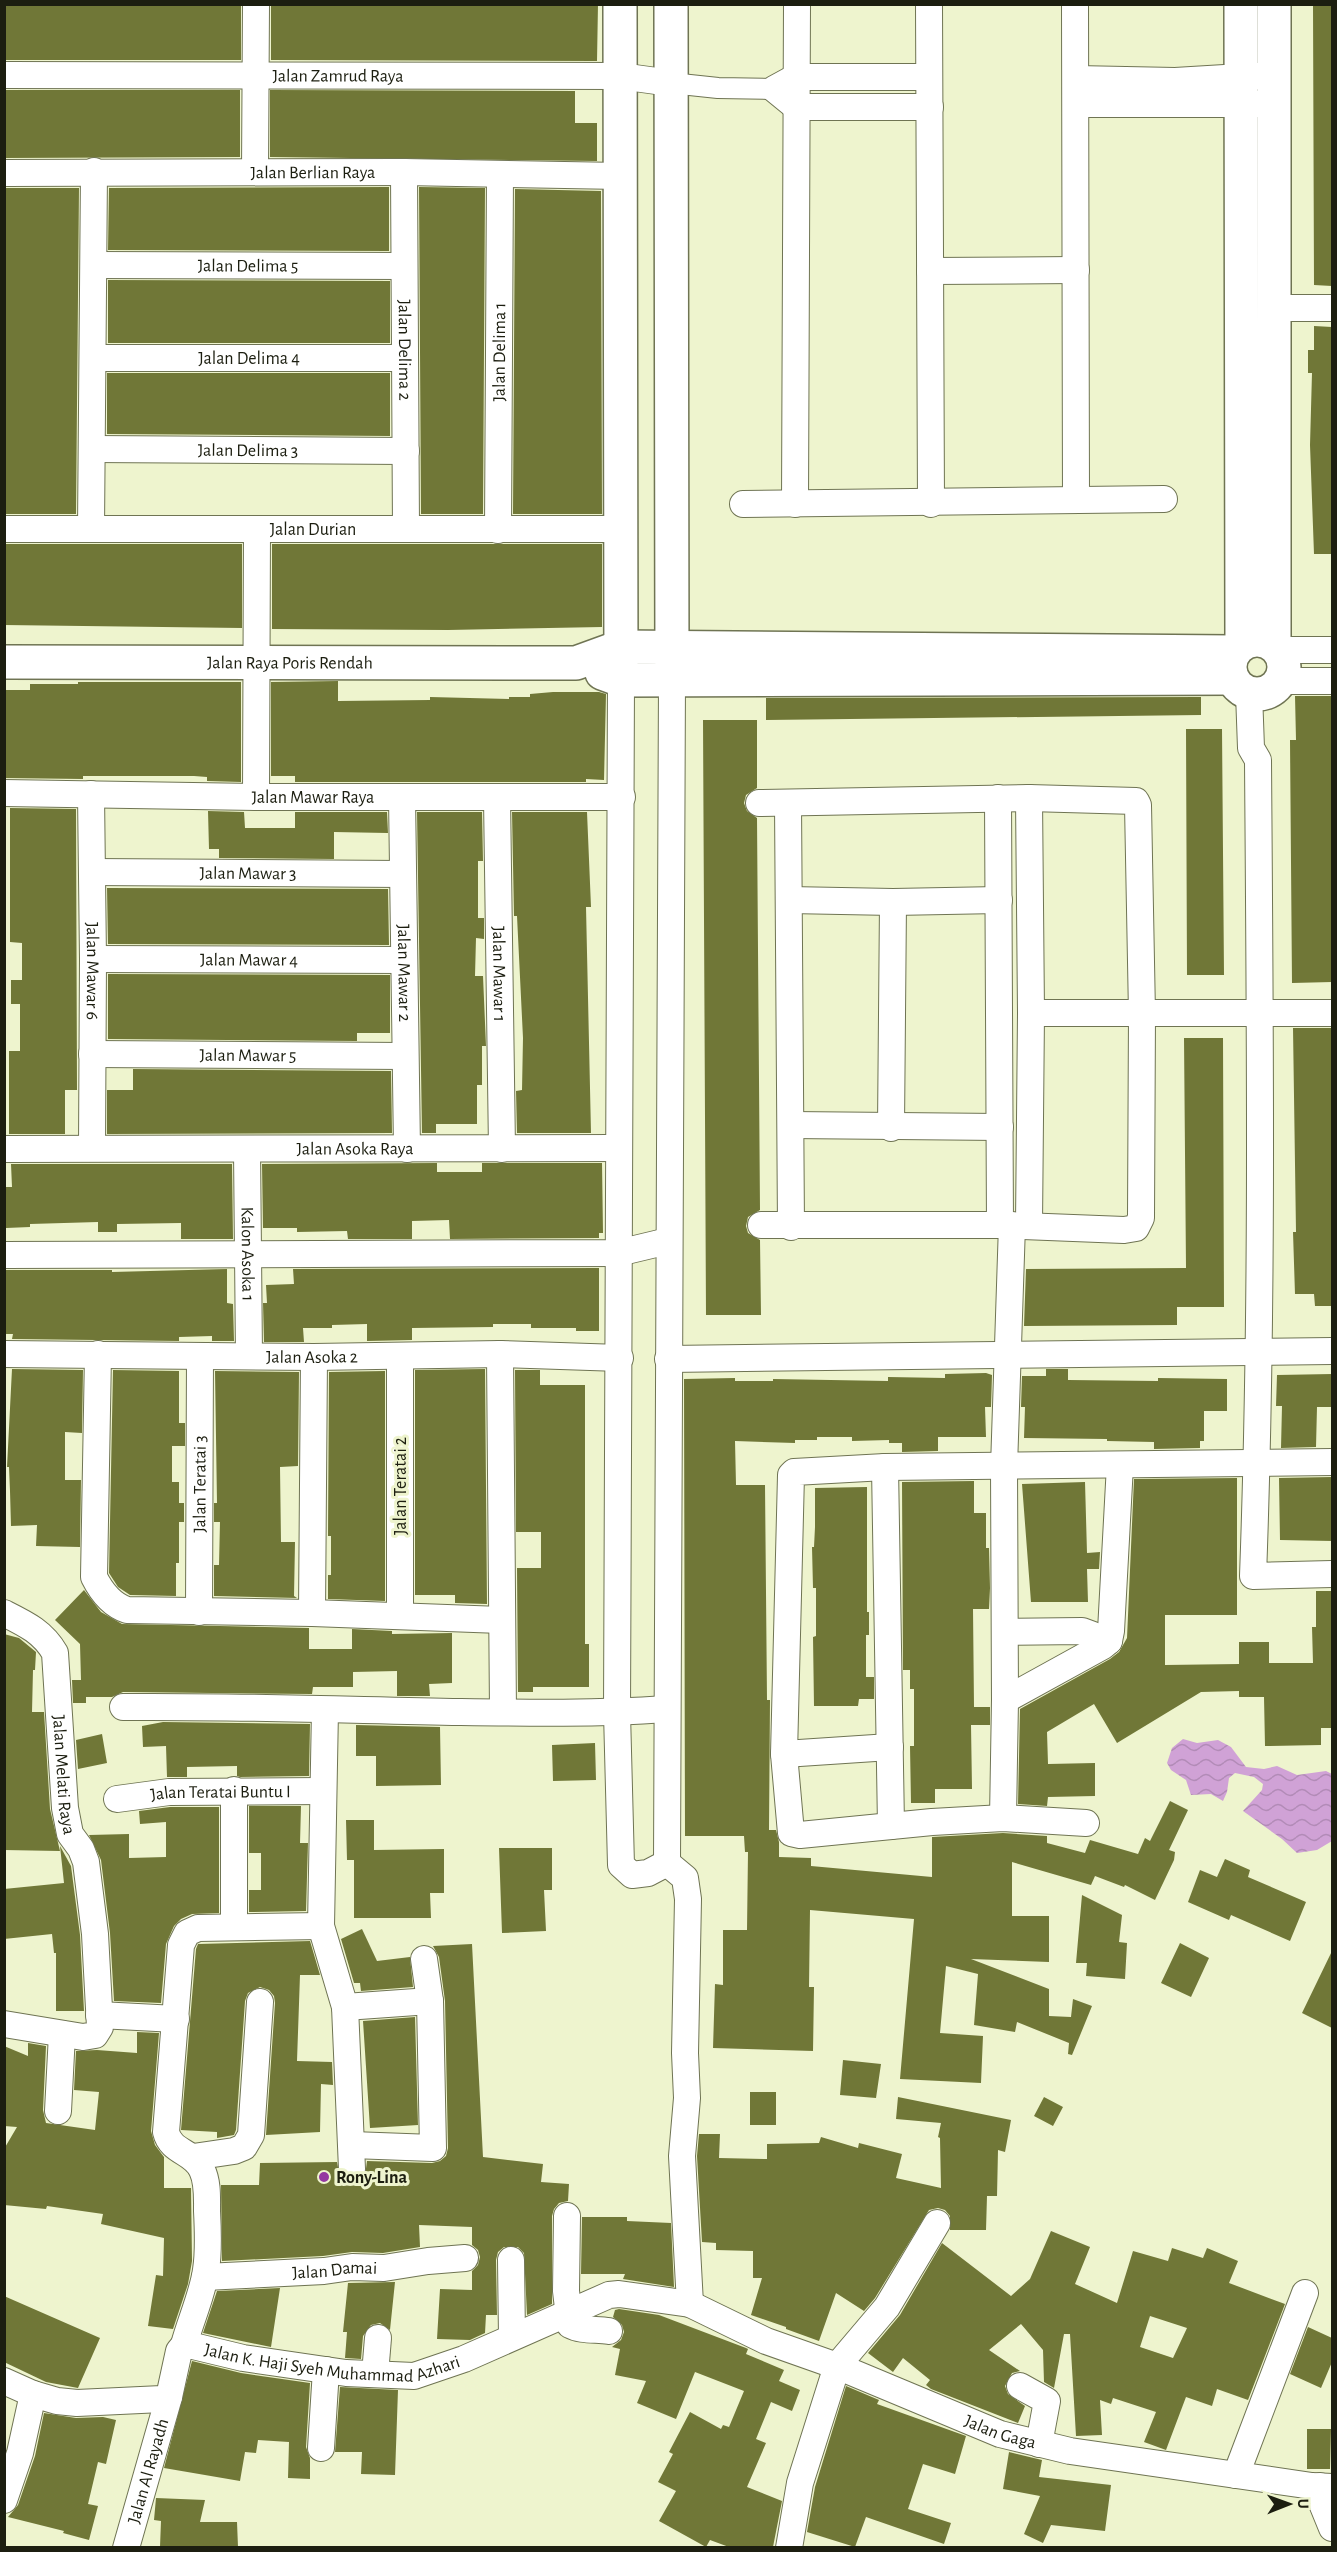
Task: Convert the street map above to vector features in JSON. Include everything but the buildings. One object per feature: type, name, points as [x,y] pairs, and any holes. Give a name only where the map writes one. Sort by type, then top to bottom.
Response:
[{"type":"street","points":[[255,172],[256,4]]},
{"type":"street","points":[[620,4],[622,797],[618,1148],[620,1358],[617,1713],[621,1865],[632,1875],[648,1873],[667,1863]]},
{"type":"street","points":[[667,1863],[672,663],[671,4]]},
{"type":"street","points":[[795,504],[796,107],[785,83],[797,4]]},
{"type":"street","points":[[929,4],[931,504]]},
{"type":"street","points":[[1075,4],[1076,500]]},
{"type":"street","points":[[1241,4],[1259,90],[1275,308],[1257,667]]},
{"type":"street","points":[[1274,4],[1259,90],[1257,667],[1265,747],[1258,760],[1260,1352],[1253,1576],[1332,1574]]},
{"type":"street","name":"Jalan Zamrud Raya","points":[[4,75],[620,76],[671,83]]},
{"type":"street","points":[[671,83],[718,88],[929,77]]},
{"type":"street","points":[[1076,91],[1259,90]]},
{"type":"street","points":[[796,107],[930,107]]},
{"type":"street","points":[[91,530],[94,171]]},
{"type":"street","name":"Jalan Berlian Raya","points":[[4,173],[404,172],[621,176]]},
{"type":"street","name":"Jalan Delima 2","points":[[404,172],[406,529]]},
{"type":"street","name":"Jalan Delima 1","points":[[498,530],[500,174]]},
{"type":"street","name":"Jalan Delima 5","points":[[94,265],[404,266]]},
{"type":"street","points":[[930,271],[1076,270]]},
{"type":"street","points":[[1275,308],[1332,308]]},
{"type":"street","name":"Jalan Delima 4","points":[[93,358],[405,358]]},
{"type":"street","name":"Jalan Delima 3","points":[[92,449],[406,451]]},
{"type":"street","points":[[743,504],[931,504],[1164,499]]},
{"type":"street","name":"Jalan Durian","points":[[4,529],[620,529]]},
{"type":"street","points":[[256,797],[257,530]]},
{"type":"street","points":[[620,647],[672,663],[1257,667],[1332,681]]},
{"type":"street","name":"Jalan Raya Poris Rendah","points":[[4,662],[576,663],[620,647]]},
{"type":"street","points":[[1257,667],[1332,650]]},
{"type":"street","name":"Jalan Raya Poris Rendah","points":[[576,663],[621,680]]},
{"type":"street","points":[[621,680],[672,663]]},
{"type":"street","name":"Jalan Mawar Raya","points":[[4,793],[256,797],[622,797]]},
{"type":"street","name":"Jalan Mawar 6","points":[[91,794],[92,1148]]},
{"type":"street","name":"Jalan Mawar 2","points":[[402,797],[407,1149]]},
{"type":"street","name":"Jalan Mawar 1","points":[[497,798],[502,1149]]},
{"type":"street","points":[[998,798],[1000,1127],[1014,1225]]},
{"type":"street","points":[[759,803],[998,798],[1133,800],[1138,803],[1142,1014],[1140,1224],[1136,1228],[1124,1230],[1014,1225],[791,1227],[761,1225]]},
{"type":"street","points":[[1003,1818],[1004,1467],[1014,1225],[1031,1013],[1029,798]]},
{"type":"street","points":[[788,803],[791,1227]]},
{"type":"street","name":"Jalan Mawar 3","points":[[92,872],[403,874]]},
{"type":"street","points":[[789,900],[893,902],[999,900]]},
{"type":"street","points":[[891,1128],[893,902]]},
{"type":"street","name":"Jalan Mawar 4","points":[[93,959],[404,960]]},
{"type":"street","points":[[1031,1013],[1332,1013]]},
{"type":"street","name":"Jalan Mawar 5","points":[[92,1054],[405,1056]]},
{"type":"street","points":[[791,1125],[891,1128],[1000,1127]]},
{"type":"street","name":"Jalan Asoka Raya","points":[[4,1149],[618,1148]]},
{"type":"street","name":"Kalon Asoka 1","points":[[247,1150],[249,1356]]},
{"type":"street","points":[[4,1255],[618,1253],[668,1241]]},
{"type":"street","points":[[668,1359],[1332,1351]]},
{"type":"street","name":"Jalan Asoka 2","points":[[4,1354],[314,1357],[500,1354],[620,1358]]},
{"type":"street","points":[[98,1354],[94,1577],[105,1594],[120,1608],[200,1612],[312,1612],[501,1620]]},
{"type":"street","points":[[500,1354],[503,1712]]},
{"type":"street","name":"Jalan Teratai 3","points":[[200,1356],[200,1612]]},
{"type":"street","name":"Jalan Teratai 2","points":[[400,1356],[400,1616]]},
{"type":"street","points":[[312,1612],[314,1357]]},
{"type":"street","points":[[1086,1823],[1003,1818],[793,1836],[790,1828],[784,1754],[791,1475],[794,1472],[885,1467],[1332,1462]]},
{"type":"street","points":[[1005,1700],[1087,1656],[1108,1641],[1111,1630],[1120,1465]]},
{"type":"street","points":[[885,1467],[891,1826]]},
{"type":"street","name":"Jalan Melati Raya","points":[[4,1613],[46,1638],[55,1653],[65,1808],[70,1834],[86,1862],[95,1934],[99,2021]]},
{"type":"street","points":[[1005,1632],[1082,1631],[1108,1641]]},
{"type":"street","points":[[123,1707],[222,1706],[325,1710],[617,1713],[666,1709]]},
{"type":"street","points":[[325,1710],[321,1926],[345,2007],[352,2157],[433,2148],[429,2001],[424,1959]]},
{"type":"street","points":[[784,1754],[890,1747]]},
{"type":"street","points":[[234,1790],[234,1926]]},
{"type":"street","name":"Jalan Teratai Buntu I","points":[[117,1799],[169,1792],[322,1791]]},
{"type":"street","points":[[667,1863],[686,1878],[688,1899],[685,2053],[687,2098],[682,2156],[690,2304]]},
{"type":"street","points":[[184,2345],[205,2277],[208,2237],[206,2183],[202,2169],[193,2157],[176,2149],[168,2141],[166,2132],[181,1945],[187,1933],[198,1928],[321,1926]]},
{"type":"street","points":[[345,2007],[429,2001]]},
{"type":"street","points":[[193,2157],[234,2151],[244,2147],[251,2135],[260,2002]]},
{"type":"street","points":[[4,2024],[90,2037],[98,2033],[99,2021],[176,2019]]},
{"type":"street","points":[[58,2111],[62,2034]]},
{"type":"street","points":[[567,2216],[567,2313],[570,2325],[576,2328],[609,2331]]},
{"type":"street","points":[[789,2547],[800,2483],[837,2366],[887,2307],[937,2223]]},
{"type":"street","name":"Jalan Damai","points":[[205,2277],[324,2271],[352,2267],[384,2268],[465,2258]]},
{"type":"street","points":[[511,2260],[512,2337]]},
{"type":"street","name":"Jalan K. Haji Syeh Muhammad Azhari","points":[[169,2397],[179,2351],[184,2345],[243,2358],[326,2370],[420,2375],[464,2359],[609,2295],[619,2294],[690,2304]]},
{"type":"street","points":[[1236,2475],[1305,2294]]},
{"type":"street","name":"Jalan Gaga","points":[[690,2304],[766,2341],[837,2366],[1000,2434],[1070,2451],[1326,2487]]},
{"type":"street","points":[[375,2374],[378,2338]]},
{"type":"street","points":[[321,2448],[326,2370]]},
{"type":"street","points":[[4,2381],[33,2394],[57,2401],[77,2403],[169,2397]]},
{"type":"street","points":[[1020,2386],[1047,2401],[1040,2444]]},
{"type":"street","points":[[4,2500],[20,2453],[33,2394]]},
{"type":"street","name":"Jalan Al Rayadh","points":[[126,2547],[169,2397]]},
{"type":"street","points":[[1326,2487],[1323,2506],[1332,2528]]},
{"type":"water","points":[[1183,1739],[1197,1743],[1218,1740],[1231,1747],[1246,1767],[1264,1769],[1277,1766],[1297,1775],[1326,1771],[1332,1774],[1332,1841],[1317,1850],[1297,1853],[1282,1839],[1243,1811],[1262,1790],[1263,1784],[1254,1777],[1235,1773],[1229,1778],[1223,1801],[1211,1794],[1191,1795],[1186,1780],[1171,1770],[1167,1763],[1172,1748]]},
{"type":"place","name":"Rony-Lina","points":[[324,2177]]}]
